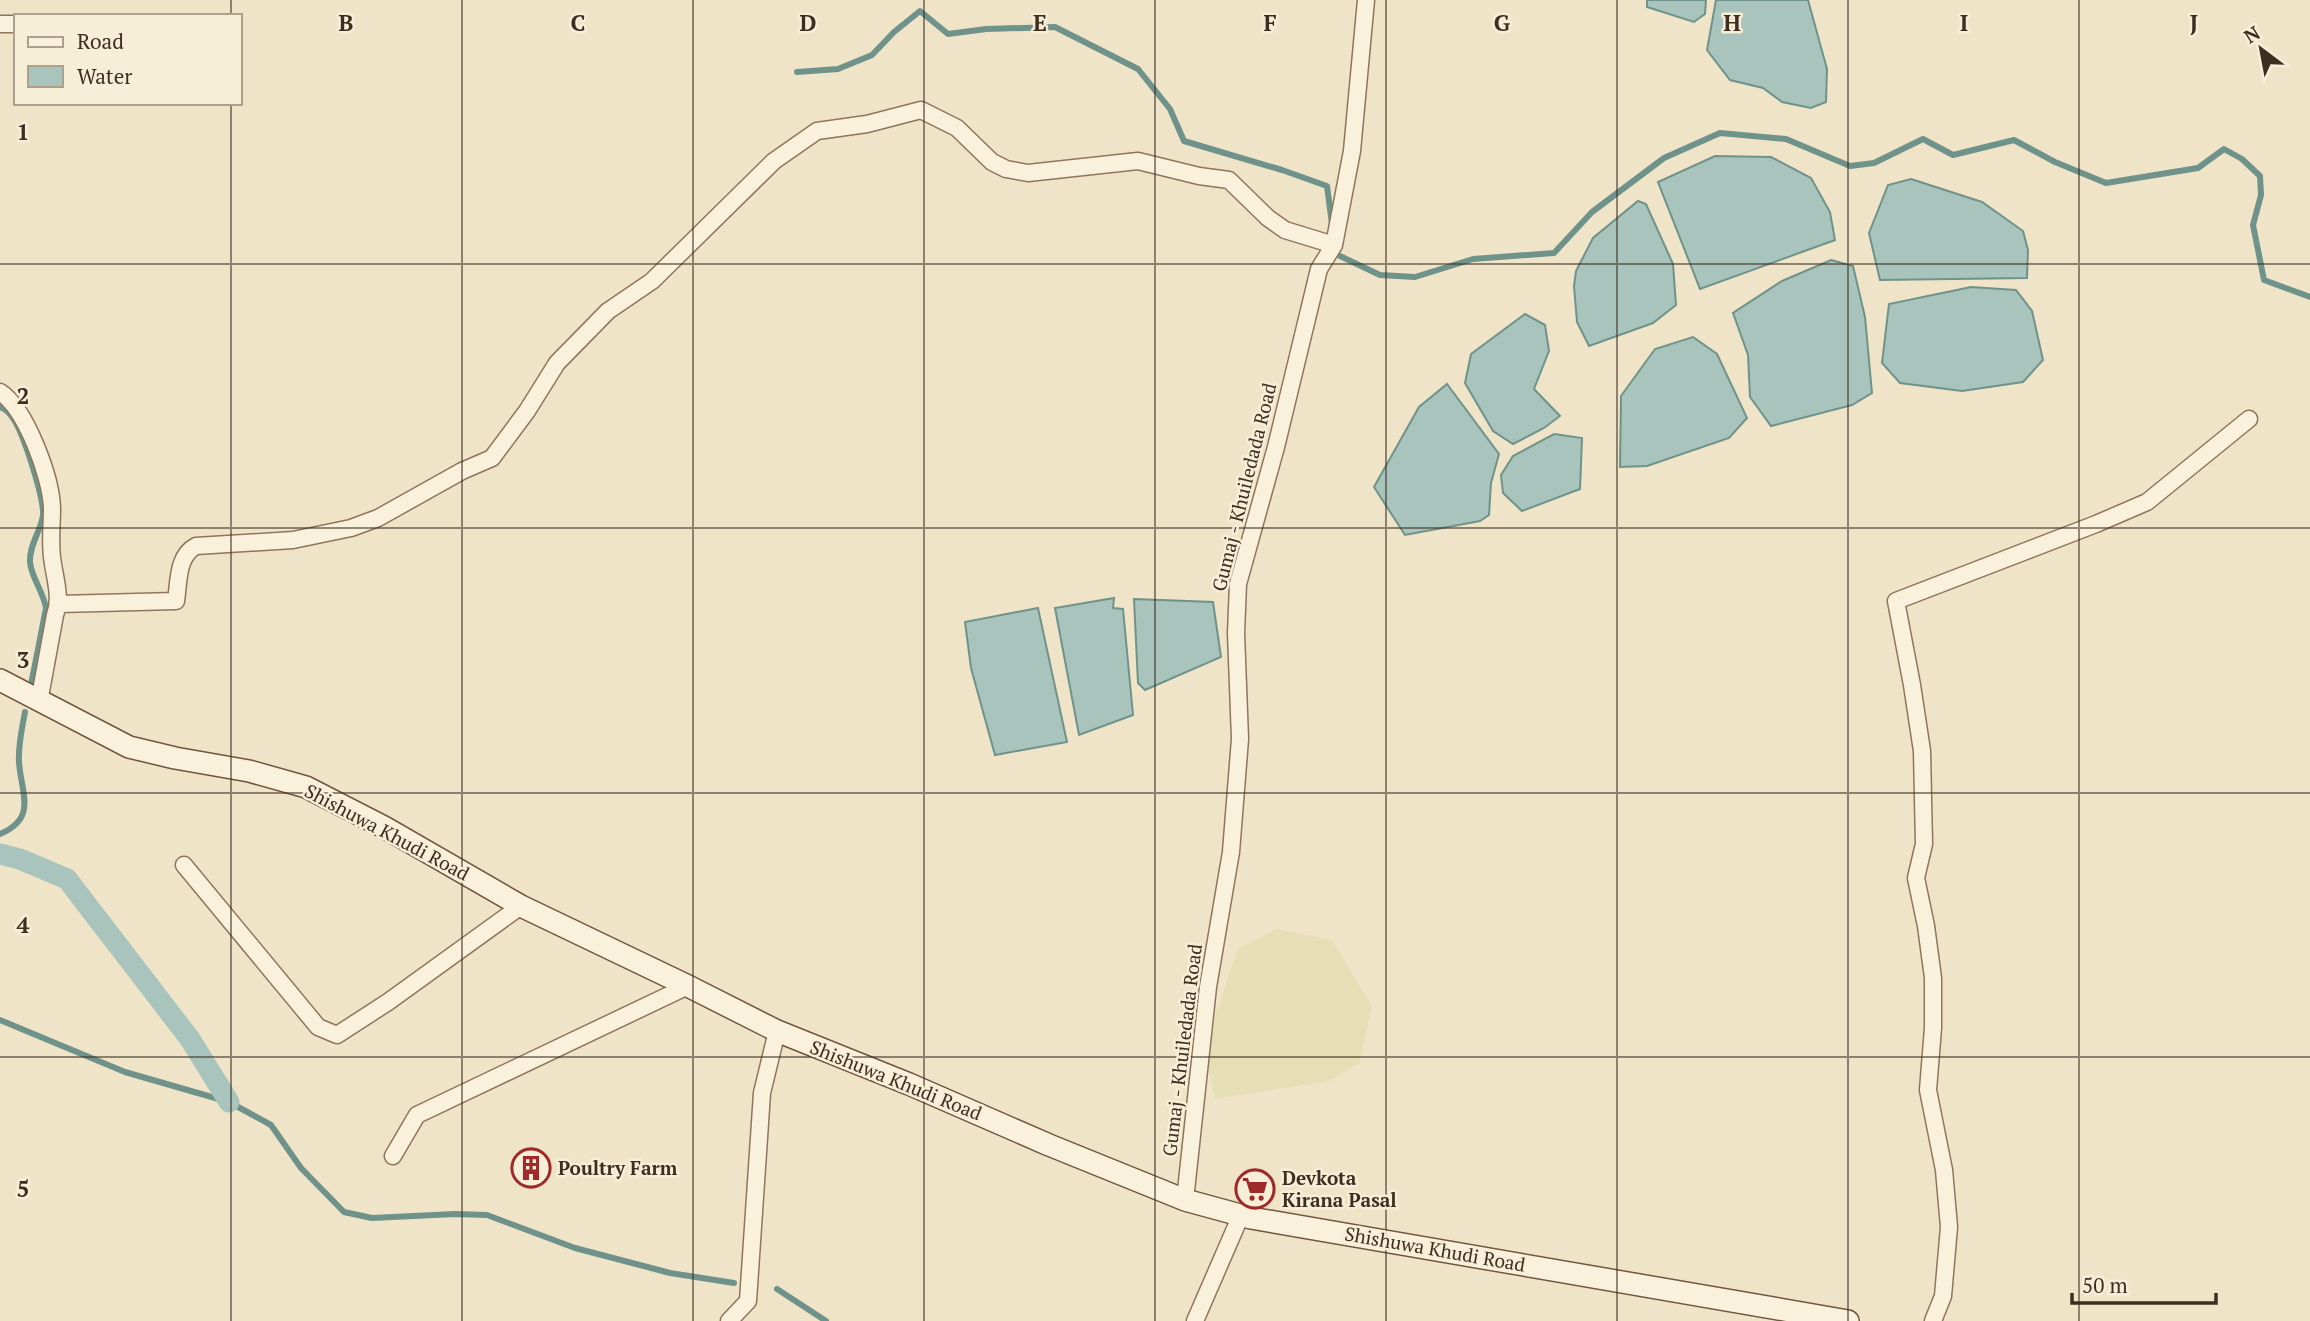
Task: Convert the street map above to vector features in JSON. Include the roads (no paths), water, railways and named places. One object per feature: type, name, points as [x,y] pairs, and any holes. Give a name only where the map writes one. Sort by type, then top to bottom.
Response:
[{"type":"main road","name":"Shishuwa Khudi Road","points":[[0,680],[129,747],[249,771],[306,787],[384,827],[521,906],[776,1031],[1185,1200],[1241,1215],[1849,1321]]},
{"type":"street","name":"Gumaj - Khuiledada Road","points":[[1185,1200],[1208,987],[1231,852],[1240,738],[1236,633],[1238,584],[1276,447],[1319,269],[1334,245],[1352,151],[1366,0]]},
{"type":"street","points":[[59,604],[176,601],[181,563],[187,551],[196,546],[293,540],[351,528],[378,517],[462,471],[492,458],[527,411],[557,363],[608,311],[652,281],[774,161],[817,131],[867,124],[921,110],[957,128],[992,162],[1006,169],[1028,173],[1138,161],[1199,176],[1229,180],[1268,218],[1285,230],[1334,245]]},
{"type":"street","points":[[0,392],[9,398],[23,416],[46,480],[52,506],[51,555],[59,604],[39,702]]},
{"type":"street","points":[[1933,1321],[1943,1296],[1949,1227],[1944,1170],[1928,1090],[1933,1028],[1933,978],[1916,878],[1924,844],[1922,751],[1896,601],[2147,502],[2249,419]]},
{"type":"street","points":[[184,865],[318,1027],[337,1035],[388,1002],[521,906]]},
{"type":"street","points":[[393,1156],[417,1115],[688,986]]},
{"type":"street","points":[[729,1321],[748,1301],[762,1093],[776,1031]]},
{"type":"street","points":[[1195,1321],[1241,1215]]},
{"type":"water","points":[[1647,0],[1706,0],[1705,14],[1694,22],[1647,7]]},
{"type":"water","points":[[1716,0],[1808,0],[1827,69],[1826,102],[1811,108],[1782,102],[1763,88],[1730,80],[1707,50]]},
{"type":"water","points":[[1715,156],[1771,157],[1811,178],[1830,212],[1835,240],[1700,289],[1658,182]]},
{"type":"water","points":[[1911,179],[1982,202],[2023,231],[2028,250],[2027,278],[1880,280],[1869,233],[1888,185]]},
{"type":"water","points":[[1638,201],[1646,204],[1673,264],[1676,305],[1653,323],[1589,346],[1577,322],[1574,286],[1576,271],[1593,238]]},
{"type":"water","points":[[1831,260],[1853,266],[1865,317],[1872,393],[1852,405],[1771,426],[1750,397],[1748,355],[1733,313],[1782,281]]},
{"type":"water","points":[[1971,287],[2016,290],[2032,311],[2043,360],[2023,382],[1962,391],[1900,383],[1882,363],[1889,304]]},
{"type":"water","points":[[1525,314],[1545,325],[1549,351],[1534,389],[1560,416],[1544,428],[1513,444],[1493,431],[1465,383],[1471,354]]},
{"type":"water","points":[[1693,337],[1717,354],[1747,418],[1729,438],[1647,466],[1620,467],[1621,396],[1655,349]]},
{"type":"water","points":[[1447,384],[1499,454],[1491,483],[1489,515],[1480,521],[1405,535],[1374,487],[1419,407]]},
{"type":"water","points":[[1554,434],[1582,438],[1580,489],[1522,511],[1503,493],[1501,475],[1513,456]]},
{"type":"water","points":[[1114,598],[1113,608],[1123,609],[1133,715],[1079,735],[1055,608]]},
{"type":"water","points":[[1134,599],[1213,602],[1221,657],[1145,690],[1138,683]]},
{"type":"water","points":[[1038,608],[1067,742],[995,755],[971,668],[965,622]]},
{"type":"waterway","points":[[797,72],[838,69],[872,55],[920,11],[948,34],[986,29],[1055,27],[1138,69],[1170,109],[1184,141],[1327,186],[1332,224]]},
{"type":"waterway","points":[[1340,256],[1380,275],[1415,277],[1473,259],[1554,253],[1592,212],[1664,158],[1720,133],[1786,139],[1850,166],[1874,163],[1923,139],[1953,155],[2014,140],[2055,162],[2106,183],[2198,168],[2224,149],[2242,159],[2260,176],[2261,195],[2253,225],[2264,280],[2310,297]]},
{"type":"waterway","points":[[0,407],[11,415],[22,436],[37,480],[43,515],[31,550],[30,562],[46,608],[30,690]]},
{"type":"waterway","points":[[0,834],[12,828],[23,812],[24,794],[19,756],[25,712]]},
{"type":"waterway","points":[[0,854],[20,859],[67,879],[190,1039],[229,1102]]},
{"type":"waterway","points":[[0,1020],[125,1072],[229,1102],[271,1125],[301,1168],[344,1212],[372,1218],[487,1215],[575,1248],[670,1273],[734,1283]]},
{"type":"waterway","points":[[777,1289],[826,1321]]},
{"type":"place","name":"Poultry Farm","points":[[531,1168]]},
{"type":"place","name":"Devkota Kirana Pasal","points":[[1255,1189]]}]
